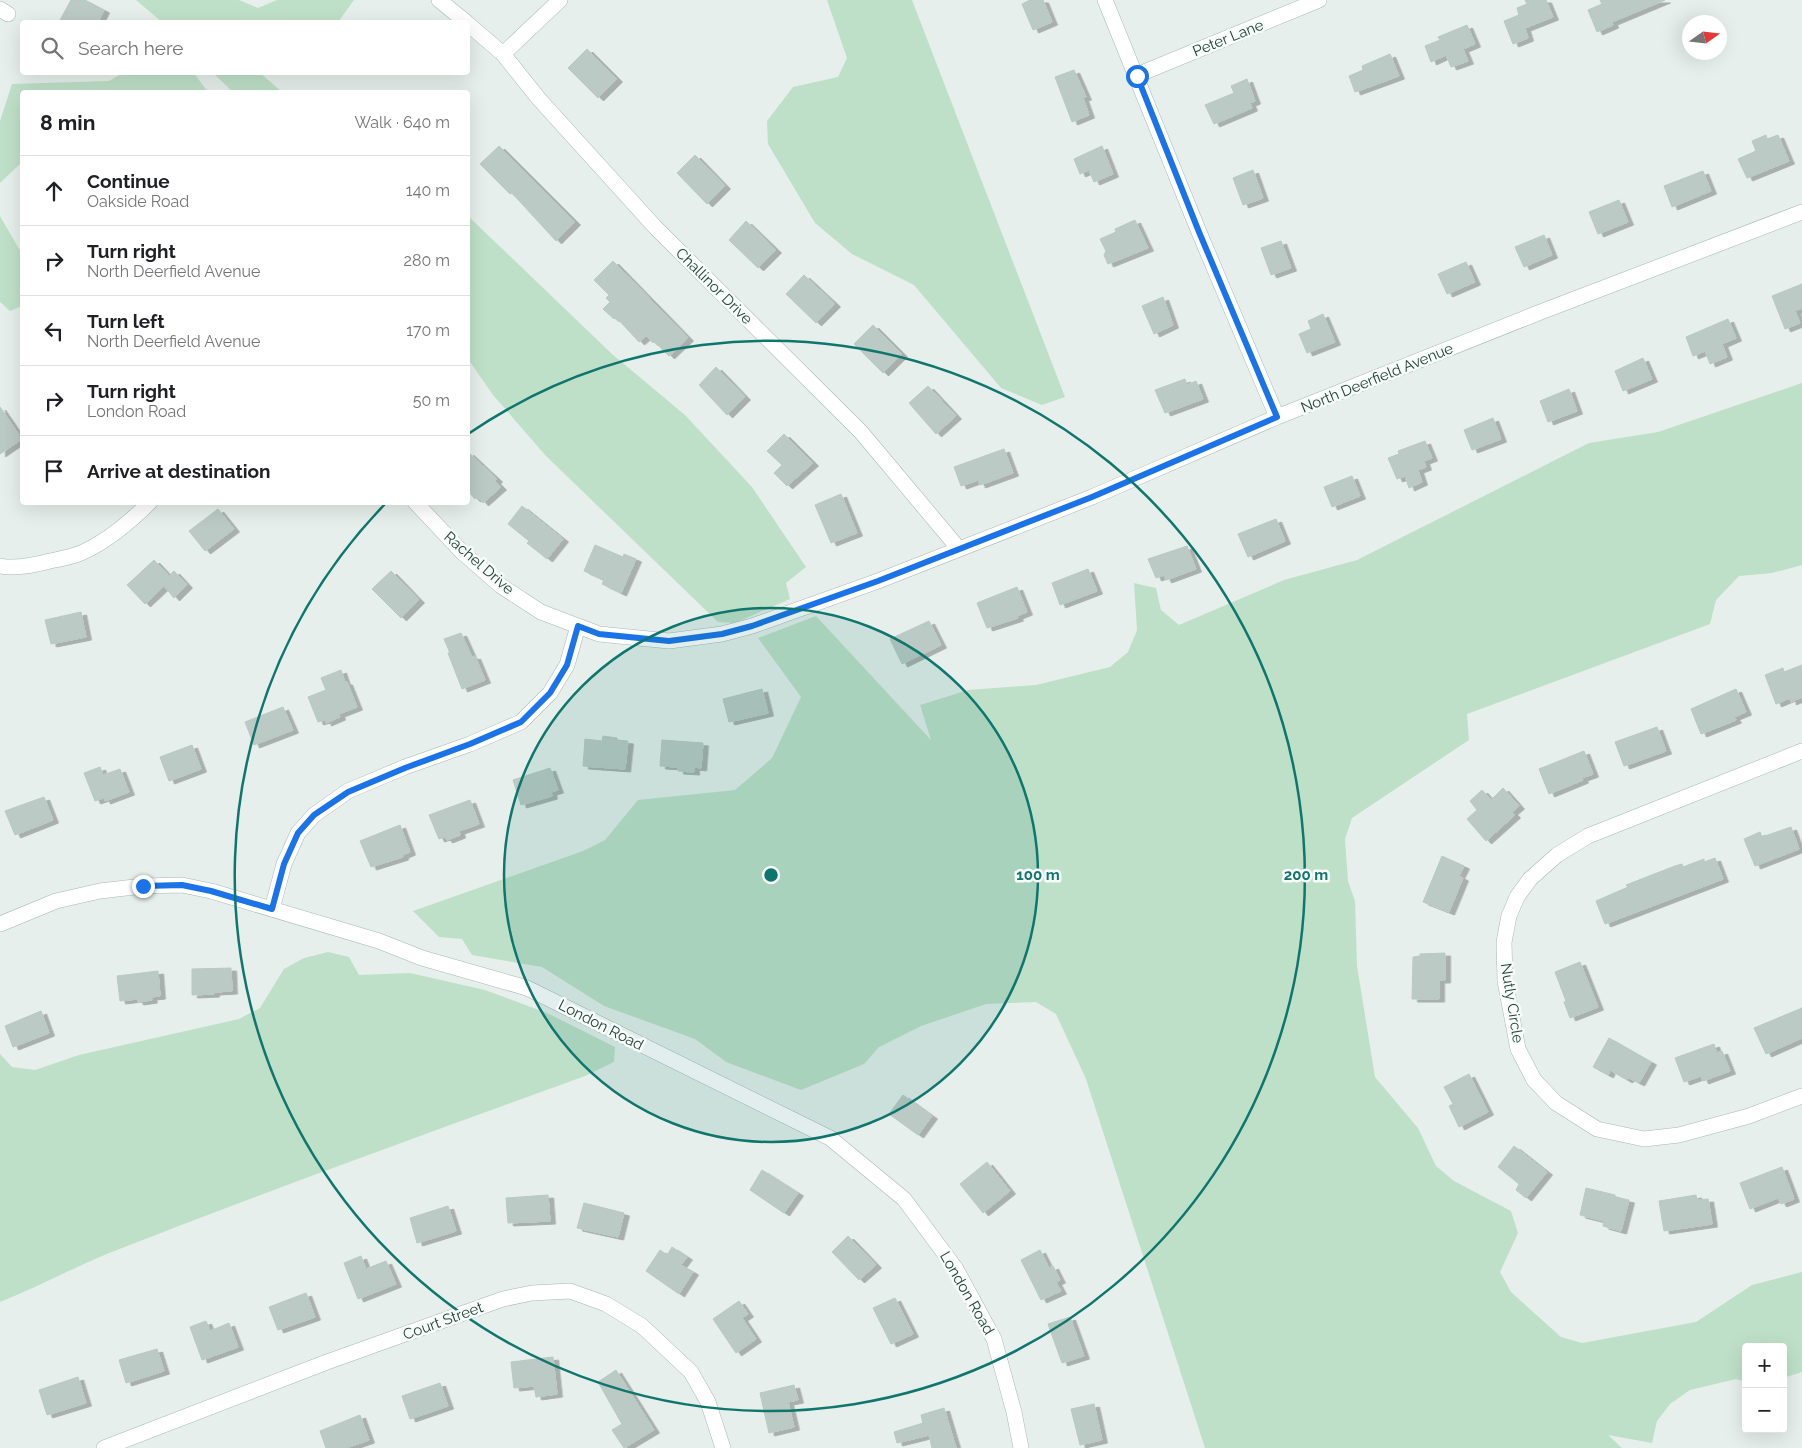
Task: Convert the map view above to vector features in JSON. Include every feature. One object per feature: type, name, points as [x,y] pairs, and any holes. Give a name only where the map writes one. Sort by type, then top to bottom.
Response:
[{"type":"street","name":"Challinor Drive","points":[[439,0],[463,20]]},
{"type":"street","points":[[503,54],[560,0]]},
{"type":"street","points":[[1105,0],[1199,232],[1277,417]]},
{"type":"street","name":"Peter Lane","points":[[1137,76],[1319,0]]},
{"type":"street","name":"Challinor Drive","points":[[470,26],[503,54],[539,99],[655,227],[861,432],[959,549]]},
{"type":"street","name":"North Deerfield Avenue","points":[[578,626],[599,634],[669,641],[722,634],[752,626],[869,584],[1092,497],[1277,417],[1538,313],[1802,212]]},
{"type":"street","points":[[0,566],[38,565],[80,554],[101,542],[147,505]]},
{"type":"street","name":"Rachel Drive","points":[[418,505],[462,552],[501,586],[541,612],[578,626]]},
{"type":"street","points":[[272,909],[284,864],[298,833],[314,815],[348,792],[521,722],[550,693],[567,665],[578,626]]},
{"type":"street","name":"Nutly Circle","points":[[1802,751],[1588,836],[1557,854],[1530,879],[1517,897],[1508,916],[1504,942],[1505,981],[1518,1049],[1534,1080],[1556,1103],[1597,1129],[1644,1139],[1679,1135],[1749,1116],[1802,1096]]},
{"type":"street","name":"London Road","points":[[0,924],[56,901],[100,891],[143,886],[182,885],[211,891],[379,941],[422,958],[527,988],[830,1138],[904,1200],[956,1269],[994,1339],[1022,1448]]},
{"type":"street","name":"Court Street","points":[[104,1448],[327,1362],[503,1299],[532,1292],[570,1291],[606,1304],[642,1326],[691,1372],[708,1402],[723,1448]]},
{"type":"green space","points":[[136,0],[239,0],[258,8],[277,0],[354,0],[339,20],[160,20]]},
{"type":"green space","points":[[827,0],[912,0],[1065,397],[1042,405],[1001,388],[914,285],[852,254],[815,223],[768,144],[767,121],[793,87],[838,77],[847,58]]},
{"type":"green space","points":[[120,75],[195,75],[206,90],[20,90],[20,164],[0,183],[0,121],[12,84],[109,81]]},
{"type":"green space","points":[[215,75],[262,75],[280,90],[231,90]]},
{"type":"green space","points":[[0,216],[20,251],[20,307],[10,311],[0,302]]},
{"type":"green space","points":[[470,218],[612,354],[685,415],[752,487],[806,567],[786,583],[790,599],[735,623],[718,622],[546,456],[493,395],[470,362]]},
{"type":"green space","points":[[1802,383],[1802,565],[1772,573],[1739,576],[1716,600],[1710,624],[1467,714],[1469,740],[1352,818],[1345,839],[1348,881],[1355,901],[1357,966],[1375,1077],[1418,1128],[1436,1166],[1454,1181],[1511,1211],[1518,1233],[1500,1272],[1511,1292],[1561,1337],[1582,1343],[1696,1322],[1752,1285],[1802,1272],[1802,1372],[1787,1377],[1787,1343],[1742,1343],[1742,1381],[1736,1379],[1690,1390],[1670,1404],[1657,1421],[1652,1443],[1608,1435],[1622,1448],[1205,1448],[1086,1079],[1056,1014],[1036,1002],[986,1004],[921,1026],[879,1047],[864,1064],[801,1090],[726,1062],[695,1039],[604,1006],[542,967],[472,955],[462,939],[439,937],[413,911],[583,851],[605,840],[638,800],[735,790],[772,758],[801,697],[758,638],[816,616],[931,740],[920,705],[968,690],[1036,685],[1110,667],[1128,652],[1137,630],[1134,583],[1156,588],[1161,610],[1179,625],[1284,580],[1357,560],[1589,443],[1658,432]]},
{"type":"green space","points":[[328,952],[349,957],[359,975],[410,973],[485,990],[547,1013],[615,1047],[614,1062],[585,1076],[292,1183],[117,1250],[0,1302],[0,1054],[12,1067],[35,1070],[79,1055],[239,1019],[260,1008],[284,969],[304,958]]},
{"type":"building","points":[[71,0],[85,0],[104,10],[99,20],[60,20]]},
{"type":"building","points":[[1030,0],[1043,0],[1052,22],[1033,30],[1022,4]]},
{"type":"building","points":[[1525,0],[1546,0],[1553,17],[1525,28],[1528,38],[1513,44],[1504,21],[1519,15],[1517,8],[1527,4]]},
{"type":"building","points":[[1600,0],[1665,0],[1612,22],[1613,25],[1597,32],[1588,10],[1602,4]]},
{"type":"building","points":[[1467,25],[1475,44],[1463,49],[1468,61],[1451,67],[1446,55],[1431,62],[1425,46],[1440,40],[1438,37]]},
{"type":"building","points":[[587,49],[617,79],[598,98],[568,68]]},
{"type":"building","points":[[1390,54],[1399,76],[1355,92],[1349,76],[1363,70],[1362,66]]},
{"type":"building","points":[[1074,70],[1086,97],[1083,98],[1089,115],[1072,122],[1055,77]]},
{"type":"building","points":[[1247,79],[1255,101],[1250,103],[1252,108],[1214,124],[1205,105],[1234,93],[1231,86]]},
{"type":"building","points":[[1766,135],[1767,139],[1778,135],[1789,161],[1747,178],[1738,159],[1756,151],[1752,141]]},
{"type":"building","points":[[499,146],[575,222],[556,241],[512,193],[510,194],[480,164]]},
{"type":"building","points":[[1102,146],[1113,174],[1094,182],[1089,170],[1080,174],[1074,159]]},
{"type":"building","points":[[695,155],[725,186],[707,204],[677,173]]},
{"type":"building","points":[[1253,170],[1263,198],[1243,205],[1233,178]]},
{"type":"building","points":[[1703,171],[1711,191],[1672,207],[1664,186]]},
{"type":"building","points":[[1619,200],[1628,222],[1598,234],[1589,212]]},
{"type":"building","points":[[1135,220],[1148,248],[1108,264],[1104,255],[1106,251],[1100,239],[1116,232],[1115,229]]},
{"type":"building","points":[[746,221],[776,250],[758,268],[729,240]]},
{"type":"building","points":[[1544,235],[1552,255],[1524,267],[1515,247]]},
{"type":"building","points":[[1281,241],[1291,268],[1271,275],[1261,248]]},
{"type":"building","points":[[613,261],[688,338],[669,356],[646,336],[639,342],[616,317],[614,319],[603,309],[610,302],[606,298],[609,295],[594,280]]},
{"type":"building","points":[[1466,262],[1475,282],[1447,294],[1438,274]]},
{"type":"building","points":[[804,275],[835,304],[816,323],[786,294]]},
{"type":"building","points":[[1802,284],[1802,308],[1795,311],[1800,323],[1785,329],[1772,296]]},
{"type":"building","points":[[1163,297],[1173,325],[1154,334],[1142,306]]},
{"type":"building","points":[[1323,314],[1335,342],[1307,353],[1299,334],[1311,329],[1308,321]]},
{"type":"building","points":[[1728,319],[1736,338],[1722,344],[1727,357],[1710,364],[1705,351],[1693,356],[1686,337]]},
{"type":"building","points":[[873,325],[902,354],[883,373],[854,344]]},
{"type":"building","points":[[1643,358],[1652,379],[1623,391],[1615,371]]},
{"type":"building","points":[[716,367],[745,397],[727,415],[699,385]]},
{"type":"building","points":[[1185,379],[1187,385],[1196,381],[1203,399],[1165,413],[1155,390]]},
{"type":"building","points":[[928,386],[956,416],[936,434],[909,403]]},
{"type":"building","points":[[1569,389],[1577,411],[1548,422],[1540,401]]},
{"type":"building","points":[[0,407],[20,436],[20,440],[0,454]]},
{"type":"building","points":[[1493,418],[1501,439],[1472,450],[1464,430]]},
{"type":"building","points":[[784,434],[813,463],[787,486],[774,473],[782,465],[767,451]]},
{"type":"building","points":[[1425,441],[1432,458],[1424,461],[1426,467],[1418,470],[1422,482],[1409,488],[1405,476],[1397,479],[1388,458],[1399,454],[1398,451]]},
{"type":"building","points":[[1004,449],[1013,473],[980,485],[978,480],[961,486],[954,467]]},
{"type":"building","points":[[470,454],[497,479],[495,481],[501,487],[483,503],[478,497],[475,499],[470,493]]},
{"type":"building","points":[[1352,476],[1360,496],[1332,507],[1324,487]]},
{"type":"building","points":[[841,494],[857,533],[831,543],[815,505]]},
{"type":"building","points":[[522,506],[563,539],[547,559],[508,524]]},
{"type":"building","points":[[218,509],[234,529],[205,551],[189,531]]},
{"type":"building","points":[[1276,519],[1285,541],[1248,557],[1238,534]]},
{"type":"building","points":[[595,545],[623,557],[624,554],[636,559],[621,593],[602,584],[604,580],[584,571]]},
{"type":"building","points":[[1187,546],[1196,569],[1166,580],[1164,575],[1156,578],[1148,559]]},
{"type":"building","points":[[154,560],[169,576],[174,571],[187,585],[174,598],[164,586],[145,604],[127,585]]},
{"type":"building","points":[[1088,569],[1097,591],[1060,605],[1052,583]]},
{"type":"building","points":[[391,571],[419,600],[401,618],[372,589]]},
{"type":"building","points":[[1017,587],[1027,612],[1017,616],[1018,618],[987,628],[977,603]]},
{"type":"building","points":[[81,612],[86,637],[51,644],[45,620]]},
{"type":"building","points":[[929,621],[941,645],[902,664],[890,639]]},
{"type":"building","points":[[461,633],[472,657],[475,656],[485,680],[462,689],[444,639]]},
{"type":"building","points":[[1802,665],[1802,697],[1791,702],[1790,698],[1776,704],[1765,675],[1783,668],[1784,672]]},
{"type":"building","points":[[341,670],[357,707],[339,714],[340,717],[326,723],[325,720],[318,722],[308,697],[326,690],[321,678]]},
{"type":"building","points":[[762,689],[768,713],[729,722],[723,699]]},
{"type":"building","points":[[1736,689],[1746,712],[1734,717],[1736,720],[1701,734],[1691,709]]},
{"type":"building","points":[[283,707],[293,730],[254,745],[245,722]]},
{"type":"building","points":[[1657,727],[1666,751],[1624,766],[1615,742]]},
{"type":"building","points":[[603,736],[628,741],[625,769],[583,766],[585,739],[602,741]]},
{"type":"building","points":[[662,740],[703,743],[701,768],[694,767],[694,772],[678,771],[678,767],[660,766]]},
{"type":"building","points":[[192,745],[201,769],[169,781],[160,757]]},
{"type":"building","points":[[1584,751],[1593,774],[1549,794],[1539,769]]},
{"type":"building","points":[[100,767],[103,775],[120,769],[129,792],[105,801],[104,798],[95,801],[84,773]]},
{"type":"building","points":[[550,768],[558,790],[551,792],[552,796],[521,805],[513,780]]},
{"type":"building","points":[[1503,788],[1519,806],[1512,812],[1515,815],[1486,841],[1467,819],[1477,810],[1470,801],[1482,790],[1491,800]]},
{"type":"building","points":[[44,797],[53,820],[15,835],[5,811]]},
{"type":"building","points":[[470,800],[479,824],[459,831],[460,835],[447,840],[445,837],[439,839],[429,815]]},
{"type":"building","points":[[400,825],[410,852],[403,855],[403,857],[371,867],[360,841]]},
{"type":"building","points":[[1791,827],[1799,849],[1755,866],[1744,839],[1760,832],[1762,837]]},
{"type":"building","points":[[1442,856],[1464,866],[1459,876],[1463,878],[1449,912],[1423,902]]},
{"type":"building","points":[[1715,858],[1723,879],[1605,924],[1596,901],[1628,887],[1626,885],[1675,866],[1682,864],[1683,867],[1704,859],[1704,862]]},
{"type":"building","points":[[1445,953],[1445,980],[1439,980],[1439,999],[1412,999],[1413,957],[1420,956],[1420,954]]},
{"type":"building","points":[[1580,962],[1598,1007],[1570,1018],[1555,972]]},
{"type":"building","points":[[231,968],[232,991],[192,995],[192,969]]},
{"type":"building","points":[[158,971],[160,996],[151,997],[152,1000],[138,1002],[137,999],[120,1001],[117,976]]},
{"type":"building","points":[[1802,1008],[1802,1038],[1766,1054],[1754,1028]]},
{"type":"building","points":[[41,1011],[49,1033],[13,1047],[5,1026]]},
{"type":"building","points":[[1609,1038],[1651,1062],[1639,1083],[1629,1078],[1627,1080],[1610,1070],[1608,1075],[1593,1067]]},
{"type":"building","points":[[1714,1044],[1717,1053],[1722,1051],[1730,1071],[1703,1081],[1701,1076],[1684,1082],[1675,1058]]},
{"type":"building","points":[[1469,1074],[1488,1112],[1459,1127],[1449,1106],[1453,1104],[1444,1087]]},
{"type":"building","points":[[903,1095],[932,1116],[918,1135],[889,1114]]},
{"type":"building","points":[[1514,1146],[1547,1172],[1526,1198],[1516,1190],[1519,1184],[1498,1167]]},
{"type":"building","points":[[987,1162],[1010,1191],[983,1213],[960,1184]]},
{"type":"building","points":[[1782,1167],[1794,1199],[1781,1204],[1778,1198],[1750,1209],[1740,1183]]},
{"type":"building","points":[[762,1170],[798,1193],[784,1213],[750,1190]]},
{"type":"building","points":[[1586,1188],[1629,1200],[1621,1231],[1603,1226],[1604,1221],[1580,1215]]},
{"type":"building","points":[[548,1195],[550,1221],[508,1223],[506,1198]]},
{"type":"building","points":[[1696,1195],[1697,1200],[1708,1199],[1712,1224],[1664,1231],[1659,1201]]},
{"type":"building","points":[[584,1203],[624,1213],[618,1237],[577,1228]]},
{"type":"building","points":[[448,1206],[456,1231],[417,1243],[410,1218]]},
{"type":"building","points":[[848,1236],[876,1265],[859,1280],[832,1252]]},
{"type":"building","points":[[672,1247],[687,1257],[681,1265],[693,1272],[679,1294],[646,1271],[660,1250],[667,1255]]},
{"type":"building","points":[[1040,1250],[1049,1268],[1053,1266],[1060,1280],[1056,1282],[1061,1291],[1041,1300],[1021,1260]]},
{"type":"building","points":[[361,1256],[366,1269],[386,1261],[396,1284],[358,1299],[344,1263]]},
{"type":"building","points":[[306,1293],[315,1317],[278,1330],[269,1307]]},
{"type":"building","points":[[895,1298],[913,1334],[891,1344],[873,1308]]},
{"type":"building","points":[[739,1301],[748,1314],[742,1318],[756,1339],[736,1353],[713,1319]]},
{"type":"building","points":[[1070,1317],[1084,1356],[1062,1363],[1048,1324]]},
{"type":"building","points":[[206,1321],[210,1331],[229,1323],[238,1347],[202,1360],[190,1327]]},
{"type":"building","points":[[157,1349],[164,1371],[126,1383],[119,1360]]},
{"type":"building","points":[[553,1357],[557,1394],[536,1397],[534,1386],[514,1388],[511,1362]]},
{"type":"building","points":[[616,1370],[654,1430],[624,1448],[612,1430],[622,1424],[598,1382]]},
{"type":"building","points":[[78,1377],[86,1403],[47,1415],[39,1390]]},
{"type":"building","points":[[440,1383],[448,1406],[410,1419],[402,1396]]},
{"type":"building","points":[[794,1385],[798,1400],[788,1402],[794,1427],[769,1433],[760,1393]]},
{"type":"building","points":[[1094,1404],[1102,1440],[1080,1445],[1071,1409]]},
{"type":"building","points":[[944,1408],[956,1448],[932,1448],[929,1435],[897,1443],[894,1432],[923,1423],[921,1415]]},
{"type":"building","points":[[360,1415],[369,1440],[346,1448],[326,1448],[320,1431]]},
{"type":"route","points":[[143,886],[182,885],[211,891],[272,909],[284,864],[298,833],[314,815],[348,792],[521,722],[550,693],[567,665],[578,626],[599,634],[669,641],[722,634],[752,626],[878,581],[1092,497],[1277,417],[1199,232],[1137,76]]}]
